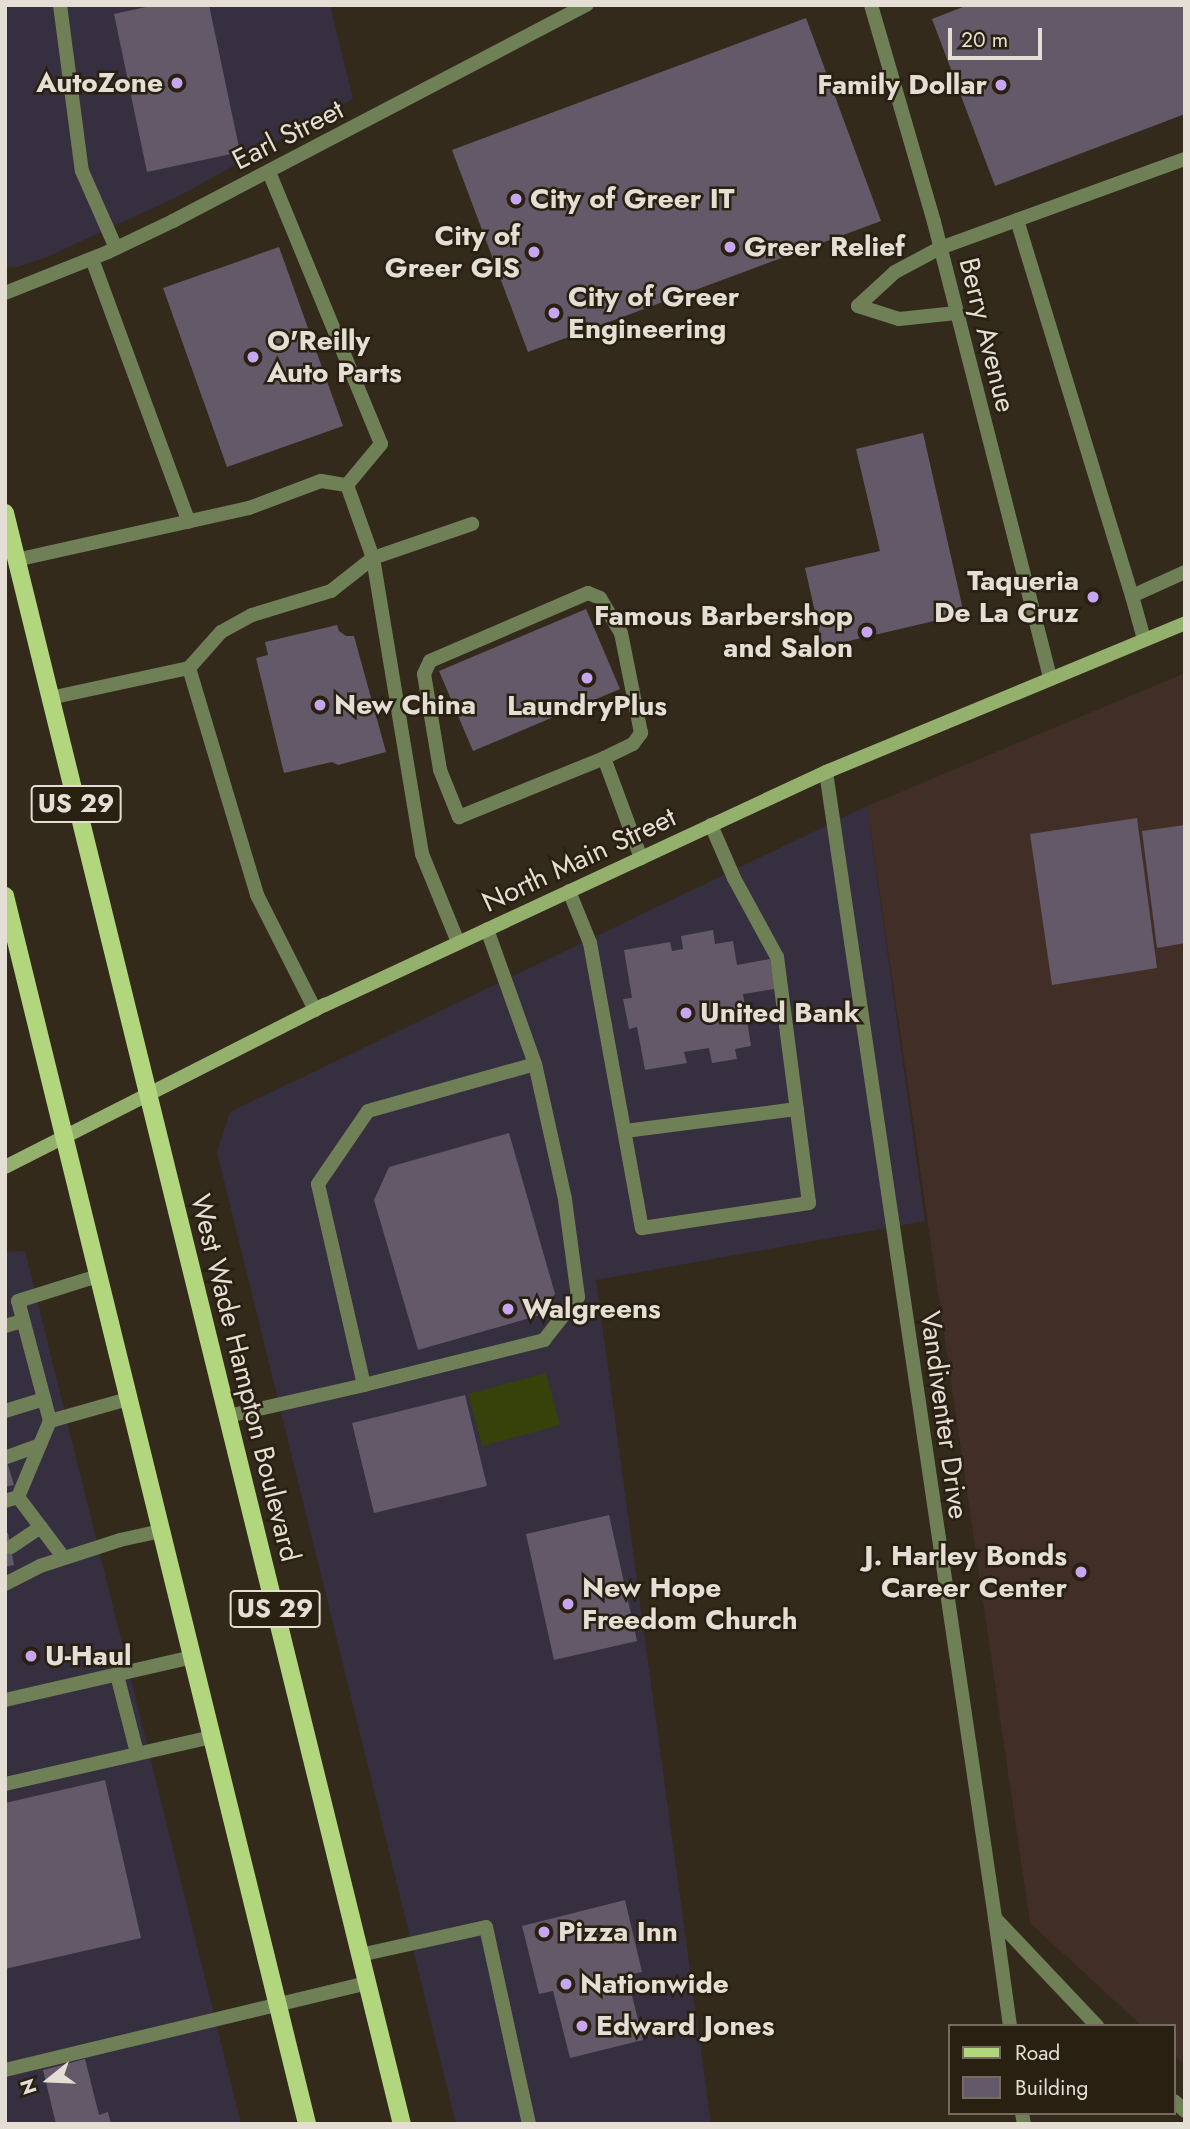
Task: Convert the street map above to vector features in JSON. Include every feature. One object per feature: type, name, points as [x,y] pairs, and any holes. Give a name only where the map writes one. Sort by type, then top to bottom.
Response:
[{"type":"main road","name":"US 29","points":[[5,513],[11,561],[50,698],[148,1094]]},
{"type":"main road","name":"North Main Street","points":[[5,1167],[315,1010],[711,825],[826,772],[1185,623]]},
{"type":"main road","points":[[7,907],[307,2124]]},
{"type":"main road","name":"West Wade Hampton Boulevard","points":[[148,1094],[402,2124]]},
{"type":"street","points":[[60,5],[82,171],[116,248]]},
{"type":"street","name":"Earl Street","points":[[5,293],[116,248],[269,172],[587,5]]},
{"type":"street","name":"Berry Avenue","points":[[871,5],[940,248],[1050,677]]},
{"type":"street","points":[[956,313],[899,319],[858,306],[895,272],[940,248],[1185,159]]},
{"type":"street","points":[[269,172],[381,444],[347,485]]},
{"type":"street","points":[[1017,220],[1144,639]]},
{"type":"street","points":[[92,259],[189,522]]},
{"type":"street","points":[[11,561],[249,508],[321,481],[347,485]]},
{"type":"street","points":[[347,485],[373,558],[422,854],[458,942]]},
{"type":"street","points":[[50,698],[189,668],[220,632],[252,615],[331,591],[373,558],[472,524]]},
{"type":"street","points":[[1132,596],[1185,572]]},
{"type":"street","points":[[588,593],[600,598],[621,633],[641,733],[633,744],[604,758],[459,817],[440,770],[425,674],[430,661],[588,593]]},
{"type":"street","points":[[189,668],[257,895],[315,1010]]},
{"type":"street","points":[[604,758],[641,858]]},
{"type":"street","name":"Vandiventer Drive","points":[[826,772],[1010,2024]]},
{"type":"street","points":[[569,891],[590,943],[642,1228],[809,1203],[776,957],[734,878],[711,825]]},
{"type":"street","points":[[228,1416],[544,1340],[578,1297],[565,1199],[535,1064],[487,929]]},
{"type":"street","points":[[364,1385],[318,1184],[368,1111],[535,1064]]},
{"type":"street","points":[[625,1131],[797,1109]]},
{"type":"street","points":[[64,1558],[41,1527],[12,1499],[50,1422],[23,1321],[12,1300],[99,1276]]},
{"type":"street","points":[[5,1326],[23,1321]]},
{"type":"street","points":[[5,1411],[44,1399]]},
{"type":"street","points":[[50,1422],[128,1399]]},
{"type":"street","points":[[7,1457],[40,1445]]},
{"type":"street","points":[[11,1547],[41,1527]]},
{"type":"street","points":[[5,1584],[40,1566],[161,1531]]},
{"type":"street","points":[[5,1700],[192,1657]]},
{"type":"street","points":[[117,1675],[137,1753]]},
{"type":"street","points":[[5,1784],[212,1737]]},
{"type":"street","points":[[995,1918],[1095,2024]]},
{"type":"street","points":[[360,1955],[485,1927],[529,2124]]},
{"type":"street","points":[[5,2070],[367,1983]]},
{"type":"shaded area","points":[[5,5],[330,5],[353,99],[181,195],[47,257],[17,267],[5,266]]},
{"type":"shaded area","name":"J. Harley Bonds Career Center","points":[[1185,673],[1185,2065],[1176,2057],[1176,2024],[1140,2024],[1030,1923],[867,806]]},
{"type":"shaded area","points":[[867,806],[925,1221],[596,1280],[711,2124],[456,2124],[217,1152],[230,1112]]},
{"type":"shaded area","points":[[25,1251],[241,2124],[5,2124],[5,1252]]},
{"type":"green space","points":[[546,1373],[560,1425],[482,1446],[468,1394]]},
{"type":"building","name":"AutoZone","points":[[155,5],[209,5],[240,152],[147,172],[114,14]]},
{"type":"building","points":[[968,5],[1185,5],[1185,114],[995,186],[932,19]]},
{"type":"building","points":[[806,18],[881,221],[528,352],[452,150]]},
{"type":"building","name":"O'Reilly Auto Parts","points":[[279,247],[343,426],[227,467],[163,288]]},
{"type":"building","points":[[923,433],[964,614],[823,647],[805,568],[880,551],[856,449]]},
{"type":"building","points":[[586,609],[620,689],[473,751],[439,671]]},
{"type":"building","name":"New China","points":[[337,625],[339,631],[346,636],[354,636],[386,752],[338,765],[332,762],[284,773],[256,658],[268,655],[265,642]]},
{"type":"building","points":[[1137,818],[1157,968],[1052,985],[1030,834]]},
{"type":"building","points":[[1185,825],[1185,943],[1157,948],[1142,831]]},
{"type":"building","name":"United Bank","points":[[713,930],[715,944],[733,941],[737,965],[770,959],[775,989],[743,994],[751,1046],[735,1049],[737,1059],[712,1063],[709,1048],[684,1052],[687,1063],[645,1070],[637,1027],[629,1029],[623,999],[632,998],[624,950],[670,942],[672,951],[683,949],[681,936]]},
{"type":"building","name":"Walgreens","points":[[509,1133],[555,1294],[544,1314],[418,1350],[374,1200],[389,1167]]},
{"type":"building","points":[[465,1395],[487,1486],[374,1513],[352,1423]]},
{"type":"building","points":[[5,1455],[14,1485],[5,1487]]},
{"type":"building","points":[[609,1515],[637,1641],[554,1660],[526,1534]]},
{"type":"building","points":[[5,1533],[8,1533],[14,1565],[5,1567]]},
{"type":"building","points":[[105,1780],[141,1938],[5,1969],[5,1803]]},
{"type":"building","points":[[625,1900],[642,1972],[627,1975],[643,2040],[570,2058],[553,1991],[539,1994],[522,1926]]},
{"type":"building","points":[[85,2059],[99,2115],[108,2112],[111,2124],[56,2124],[43,2070]]},
{"type":"place","name":"AutoZone","points":[[177,83]]},
{"type":"place","name":"Family Dollar","points":[[1001,85]]},
{"type":"place","name":"City of Greer IT","points":[[516,199]]},
{"type":"place","name":"Greer Relief","points":[[730,247]]},
{"type":"place","name":"City of Greer GIS","points":[[534,252]]},
{"type":"place","name":"City of Greer Engineering","points":[[554,313]]},
{"type":"place","name":"O'Reilly Auto Parts","points":[[253,357]]},
{"type":"place","name":"Taqueria De La Cruz","points":[[1093,597]]},
{"type":"place","name":"Famous Barbershop and Salon","points":[[867,632]]},
{"type":"place","name":"LaundryPlus","points":[[587,678]]},
{"type":"place","name":"New China","points":[[320,705]]},
{"type":"place","name":"United Bank","points":[[686,1013]]},
{"type":"place","name":"Walgreens","points":[[508,1309]]},
{"type":"place","name":"J. Harley Bonds Career Center","points":[[1081,1572]]},
{"type":"place","name":"New Hope Freedom Church","points":[[568,1604]]},
{"type":"place","name":"U-Haul","points":[[31,1656]]},
{"type":"place","name":"Pizza Inn","points":[[544,1932]]},
{"type":"place","name":"Nationwide","points":[[566,1984]]},
{"type":"place","name":"Edward Jones","points":[[582,2026]]}]
